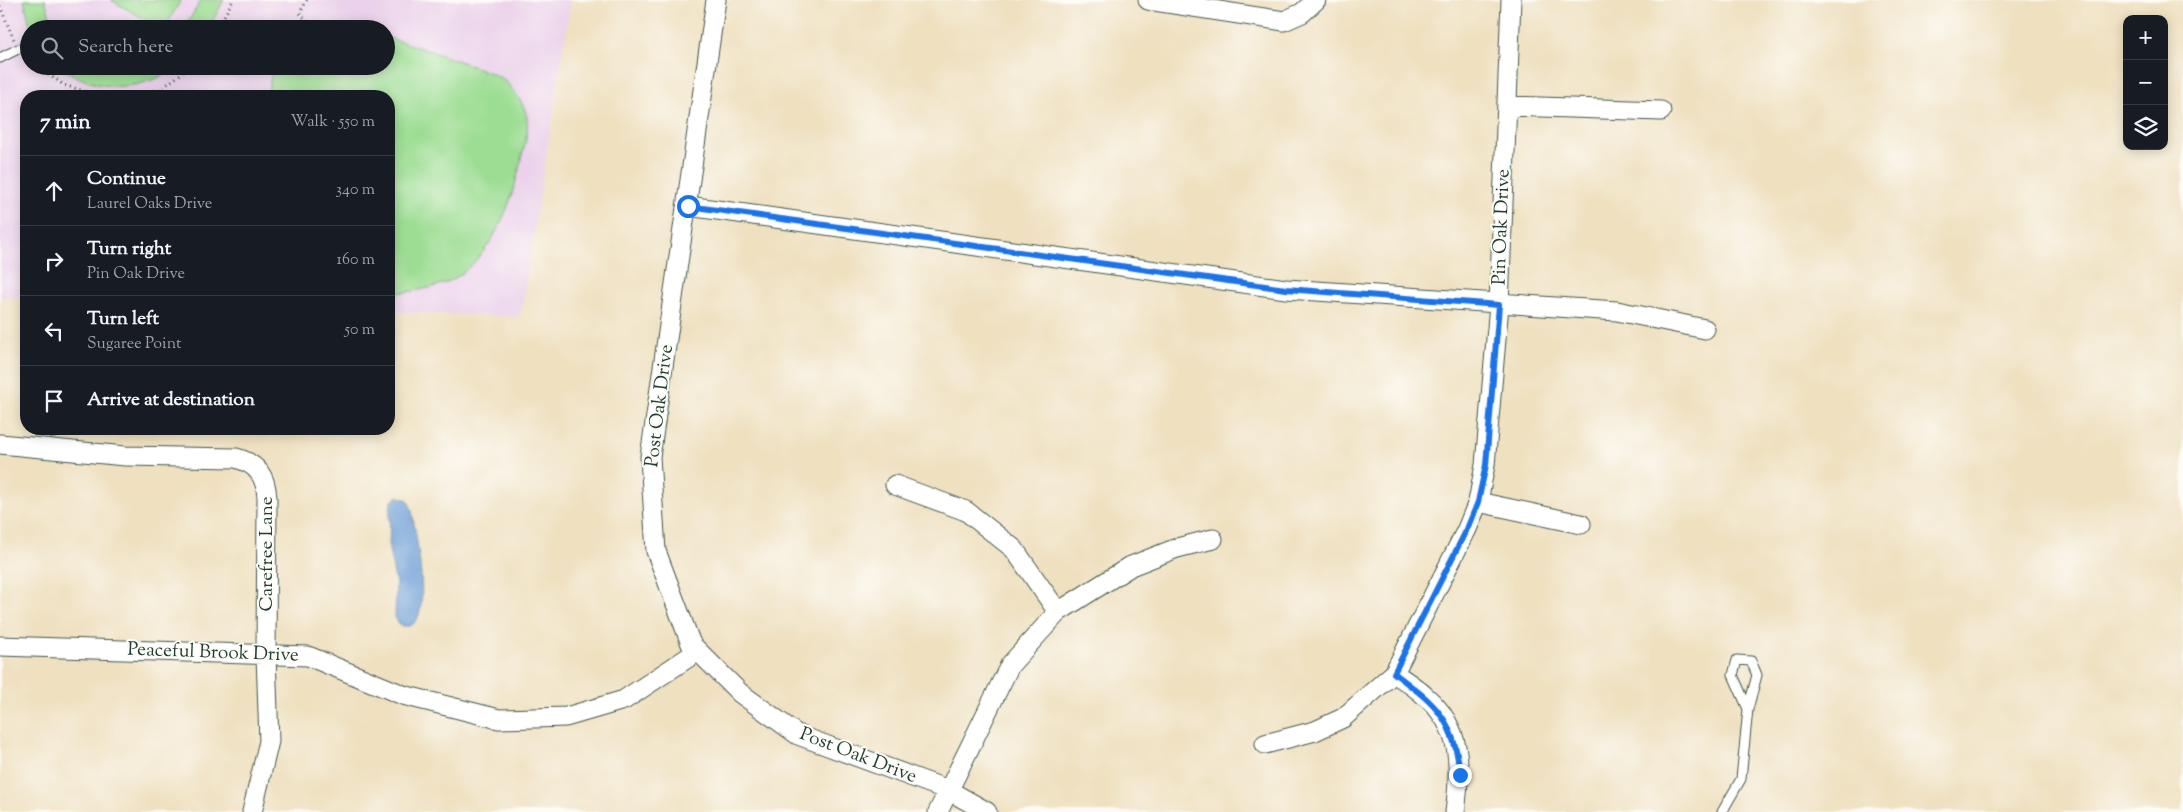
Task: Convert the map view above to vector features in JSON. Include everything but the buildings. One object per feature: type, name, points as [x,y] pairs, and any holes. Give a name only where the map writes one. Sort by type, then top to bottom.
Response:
[{"type":"street","name":"Post Oak Drive","points":[[716,0],[688,206],[650,457],[656,551],[691,644],[740,693],[798,735],[948,790],[987,812]]},
{"type":"street","points":[[1148,0],[1284,21],[1302,13],[1316,0]]},
{"type":"street","name":"Pin Oak Drive","points":[[1265,744],[1315,731],[1343,718],[1394,673],[1467,529],[1478,502],[1486,465],[1499,305],[1511,0]]},
{"type":"street","points":[[1507,106],[1661,111]]},
{"type":"street","points":[[688,206],[1286,289],[1499,305],[1616,311],[1705,329]]},
{"type":"street","name":"Carefree Lane","points":[[0,444],[125,456],[236,458],[254,466],[262,473],[268,498],[266,655],[268,741],[252,812]]},
{"type":"street","points":[[895,485],[966,511],[1014,549],[1058,612]]},
{"type":"street","points":[[1478,502],[1581,524]]},
{"type":"street","points":[[938,812],[1010,665],[1058,612],[1131,566],[1178,548],[1213,539]]},
{"type":"street","name":"Peaceful Brook Drive","points":[[0,646],[308,656],[403,695],[499,719],[566,717],[624,700],[698,651]]},
{"type":"street","points":[[1394,673],[1426,696],[1448,725],[1456,744],[1460,775],[1455,812]]},
{"type":"lane","points":[[0,58],[18,49]]},
{"type":"lane","points":[[1722,812],[1741,779],[1748,709],[1757,675],[1751,661],[1737,660],[1733,675],[1748,709]]},
{"type":"path","points":[[222,20],[233,0]]},
{"type":"path","points":[[306,20],[300,12],[307,0]]},
{"type":"path","points":[[0,6],[18,49]]},
{"type":"path","points":[[49,75],[64,85],[80,90]]},
{"type":"path","points":[[157,90],[180,75]]},
{"type":"shaded area","points":[[0,0],[571,0],[520,317],[395,312],[395,90],[20,90],[20,298],[0,297]]},
{"type":"green space","points":[[24,0],[45,0],[51,20],[29,20]]},
{"type":"green space","points":[[111,0],[181,0],[169,20],[146,20]]},
{"type":"green space","points":[[201,0],[224,0],[213,20],[189,20]]},
{"type":"green space","points":[[395,40],[468,64],[504,80],[515,92],[526,113],[527,132],[514,188],[502,220],[485,249],[461,274],[445,283],[395,293],[395,90],[268,90],[271,75],[395,75]]},
{"type":"green space","points":[[74,75],[164,75],[135,85],[103,85]]},
{"type":"water","points":[[398,496],[408,500],[412,510],[419,558],[421,600],[419,616],[412,625],[400,625],[395,617],[396,584],[389,550],[390,508],[392,501]]},
{"type":"route","points":[[688,206],[1286,289],[1499,305],[1486,465],[1478,502],[1467,529],[1394,673],[1426,696],[1440,712],[1456,744],[1460,775]]}]
